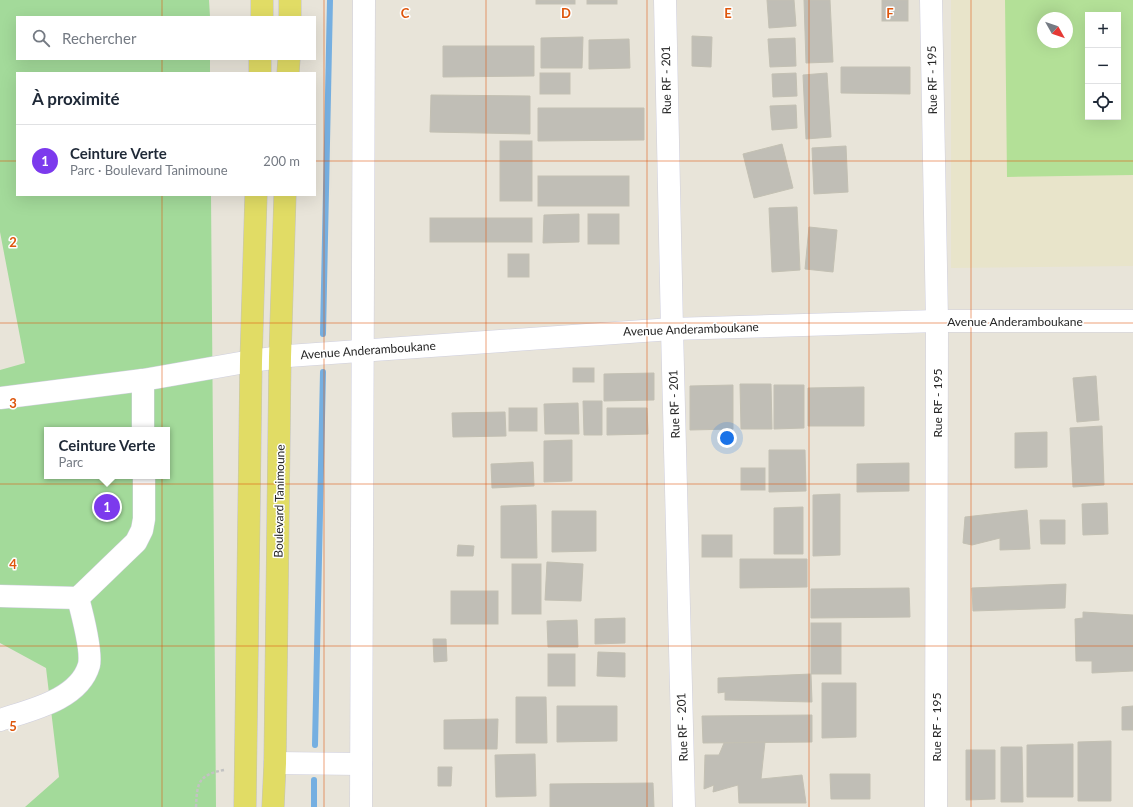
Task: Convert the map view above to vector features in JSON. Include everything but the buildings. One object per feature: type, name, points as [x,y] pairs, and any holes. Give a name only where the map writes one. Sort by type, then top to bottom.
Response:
[{"type":"main road","points":[[262,0],[262,16]]},
{"type":"main road","points":[[290,0],[290,16]]},
{"type":"main road","points":[[260,60],[260,72]]},
{"type":"main road","points":[[288,72],[289,60]]},
{"type":"main road","points":[[245,807],[251,361],[256,196]]},
{"type":"main road","name":"Boulevard Tanimoune","points":[[273,807],[275,763],[280,357],[285,196]]},
{"type":"street","points":[[361,807],[364,0]]},
{"type":"street","name":"Rue RF - 201","points":[[665,0],[684,807]]},
{"type":"street","name":"Rue RF - 195","points":[[931,0],[937,321],[936,807]]},
{"type":"street","name":"Avenue Anderamboukane","points":[[0,398],[143,380],[280,357],[672,329],[937,321],[1133,321]]},
{"type":"street","points":[[143,380],[143,427]]},
{"type":"street","points":[[0,596],[78,598],[136,542],[142,530],[144,519],[144,479]]},
{"type":"street","points":[[0,720],[63,697],[80,682],[89,665],[78,598]]},
{"type":"street","points":[[275,763],[361,764]]},
{"type":"shaded area","points":[[951,0],[1133,0],[1133,266],[951,268]]},
{"type":"green space","points":[[0,0],[209,0],[210,16],[16,16],[16,60],[210,60],[210,72],[16,72],[16,196],[211,196],[216,807],[25,807],[59,777],[46,668],[0,643],[0,370],[25,363],[0,232]]},
{"type":"green space","points":[[1005,0],[1133,0],[1133,175],[1007,177]]},
{"type":"waterway","points":[[323,334],[330,0]]},
{"type":"waterway","points":[[315,745],[323,372]]},
{"type":"waterway","points":[[314,780],[314,807]]},
{"type":"place","name":"Ceinture Verte","points":[[107,507]]}]
